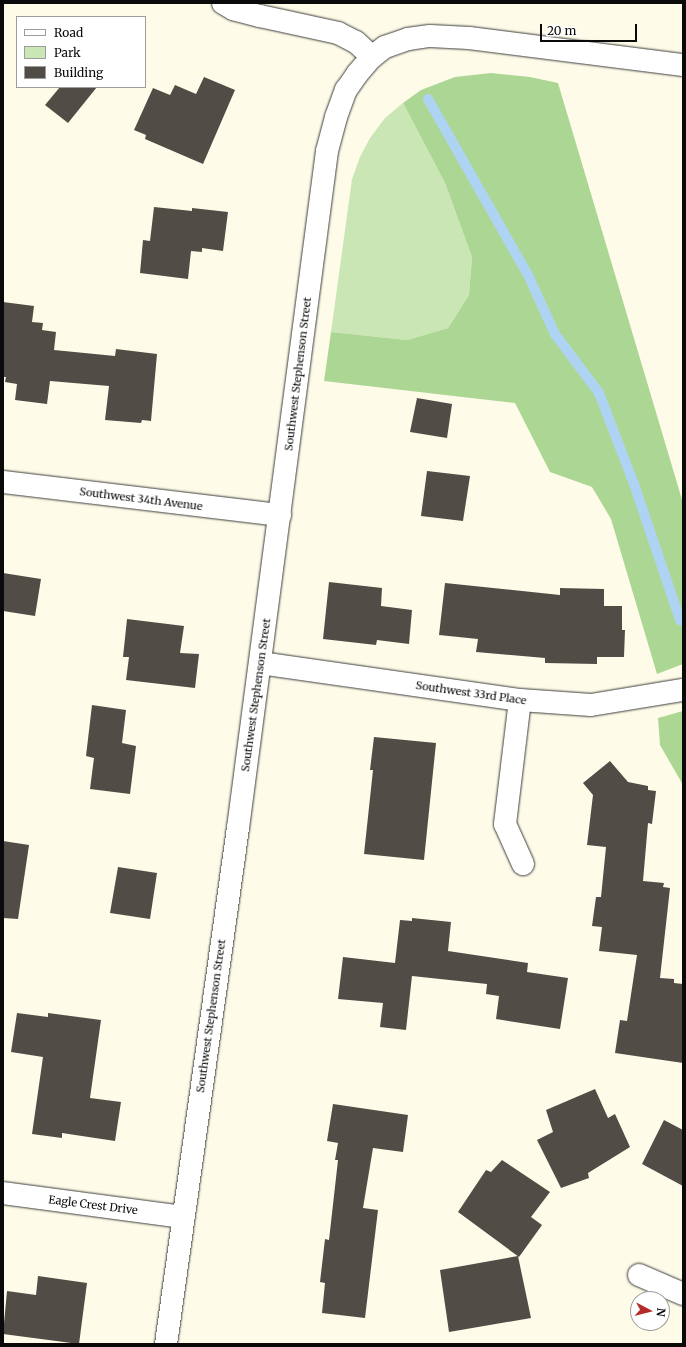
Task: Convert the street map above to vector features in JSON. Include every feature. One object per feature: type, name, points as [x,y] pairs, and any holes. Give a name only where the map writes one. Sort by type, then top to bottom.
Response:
[{"type":"street","points":[[223,3],[233,9],[338,33],[356,42],[372,57]]},
{"type":"street","name":"Southwest Stephenson Street","points":[[166,1344],[280,516],[326,151],[346,90],[357,74],[372,57],[385,47],[408,39],[430,36],[469,38],[683,64]]},
{"type":"street","name":"Southwest 34th Avenue","points":[[3,482],[280,516]]},
{"type":"street","name":"Southwest 33rd Place","points":[[260,663],[520,700],[591,705],[683,690]]},
{"type":"street","points":[[520,700],[505,824],[523,864]]},
{"type":"street","name":"Eagle Crest Drive","points":[[3,1194],[183,1217]]},
{"type":"street","points":[[639,1275],[683,1294]]},
{"type":"green space","points":[[491,73],[530,77],[558,83],[683,503],[683,664],[657,674],[611,519],[592,487],[550,472],[515,403],[324,381],[331,332],[407,340],[448,328],[469,295],[472,257],[445,183],[403,103],[421,90],[455,77]]},
{"type":"green space","points":[[403,103],[445,183],[472,257],[469,295],[448,328],[407,340],[331,332],[352,179],[360,157],[370,138],[385,118]]},
{"type":"green space","points":[[683,711],[683,785],[660,745],[658,718]]},
{"type":"building","points":[[204,77],[235,90],[203,164],[145,139],[146,135],[134,130],[153,88],[170,95],[175,85],[196,94]]},
{"type":"building","points":[[59,88],[96,88],[68,123],[45,105]]},
{"type":"building","points":[[154,207],[192,211],[192,208],[228,212],[223,251],[202,248],[202,252],[191,251],[188,279],[140,273],[143,240],[150,241]]},
{"type":"building","points":[[3,302],[34,306],[32,322],[43,323],[42,330],[56,332],[54,350],[115,356],[116,349],[157,354],[151,421],[142,420],[141,423],[105,420],[109,386],[50,381],[47,404],[15,400],[17,384],[5,382],[6,377],[3,377]]},
{"type":"building","points":[[417,398],[452,404],[447,438],[410,432]]},
{"type":"building","points":[[427,471],[470,476],[463,521],[421,516]]},
{"type":"building","points":[[3,573],[41,579],[35,616],[3,611]]},
{"type":"building","points":[[329,582],[382,588],[381,606],[412,610],[409,644],[377,640],[376,645],[323,639]]},
{"type":"building","points":[[445,583],[560,595],[560,588],[604,589],[604,606],[622,606],[622,630],[625,630],[624,657],[597,657],[597,664],[545,663],[545,658],[476,652],[478,639],[439,635]]},
{"type":"building","points":[[127,619],[184,626],[180,653],[199,654],[195,688],[126,680],[129,657],[123,657]]},
{"type":"building","points":[[92,705],[126,710],[122,743],[136,746],[130,794],[90,789],[94,758],[86,756]]},
{"type":"building","points":[[374,737],[436,743],[424,860],[364,854],[373,770],[370,770]]},
{"type":"building","points":[[610,761],[628,782],[648,786],[648,790],[656,791],[652,824],[648,823],[643,881],[664,883],[663,887],[670,888],[660,978],[674,979],[674,983],[683,984],[683,1063],[615,1053],[620,1020],[627,1021],[637,955],[599,951],[602,927],[592,926],[596,897],[601,897],[606,847],[587,845],[593,795],[583,783]]},
{"type":"building","points":[[3,841],[29,845],[18,919],[3,918]]},
{"type":"building","points":[[118,867],[157,873],[150,919],[110,913]]},
{"type":"building","points":[[412,918],[451,922],[448,951],[528,963],[527,972],[568,978],[560,1029],[496,1019],[499,996],[486,994],[487,984],[412,976],[406,1030],[380,1027],[383,1003],[338,999],[343,957],[395,963],[400,920],[412,921]]},
{"type":"building","points":[[17,1013],[48,1017],[48,1013],[101,1020],[90,1098],[121,1102],[115,1141],[62,1133],[62,1138],[32,1134],[43,1057],[11,1052]]},
{"type":"building","points":[[595,1089],[608,1118],[615,1114],[630,1147],[588,1173],[589,1178],[561,1188],[537,1140],[553,1132],[546,1110]]},
{"type":"building","points":[[333,1104],[408,1115],[403,1152],[373,1148],[363,1208],[378,1210],[365,1318],[322,1313],[325,1283],[320,1282],[325,1239],[329,1240],[338,1160],[335,1160],[338,1143],[327,1141]]},
{"type":"building","points":[[664,1120],[683,1130],[683,1186],[642,1164]]},
{"type":"building","points":[[502,1160],[550,1192],[531,1217],[542,1225],[519,1257],[458,1212],[486,1170],[491,1172]]},
{"type":"building","points":[[518,1256],[531,1318],[449,1332],[440,1270]]},
{"type":"building","points":[[38,1276],[87,1283],[79,1344],[3,1334],[7,1291],[36,1295]]},
{"type":"waterway","points":[[428,99],[529,277],[555,334],[599,393],[634,484],[680,620]]}]
